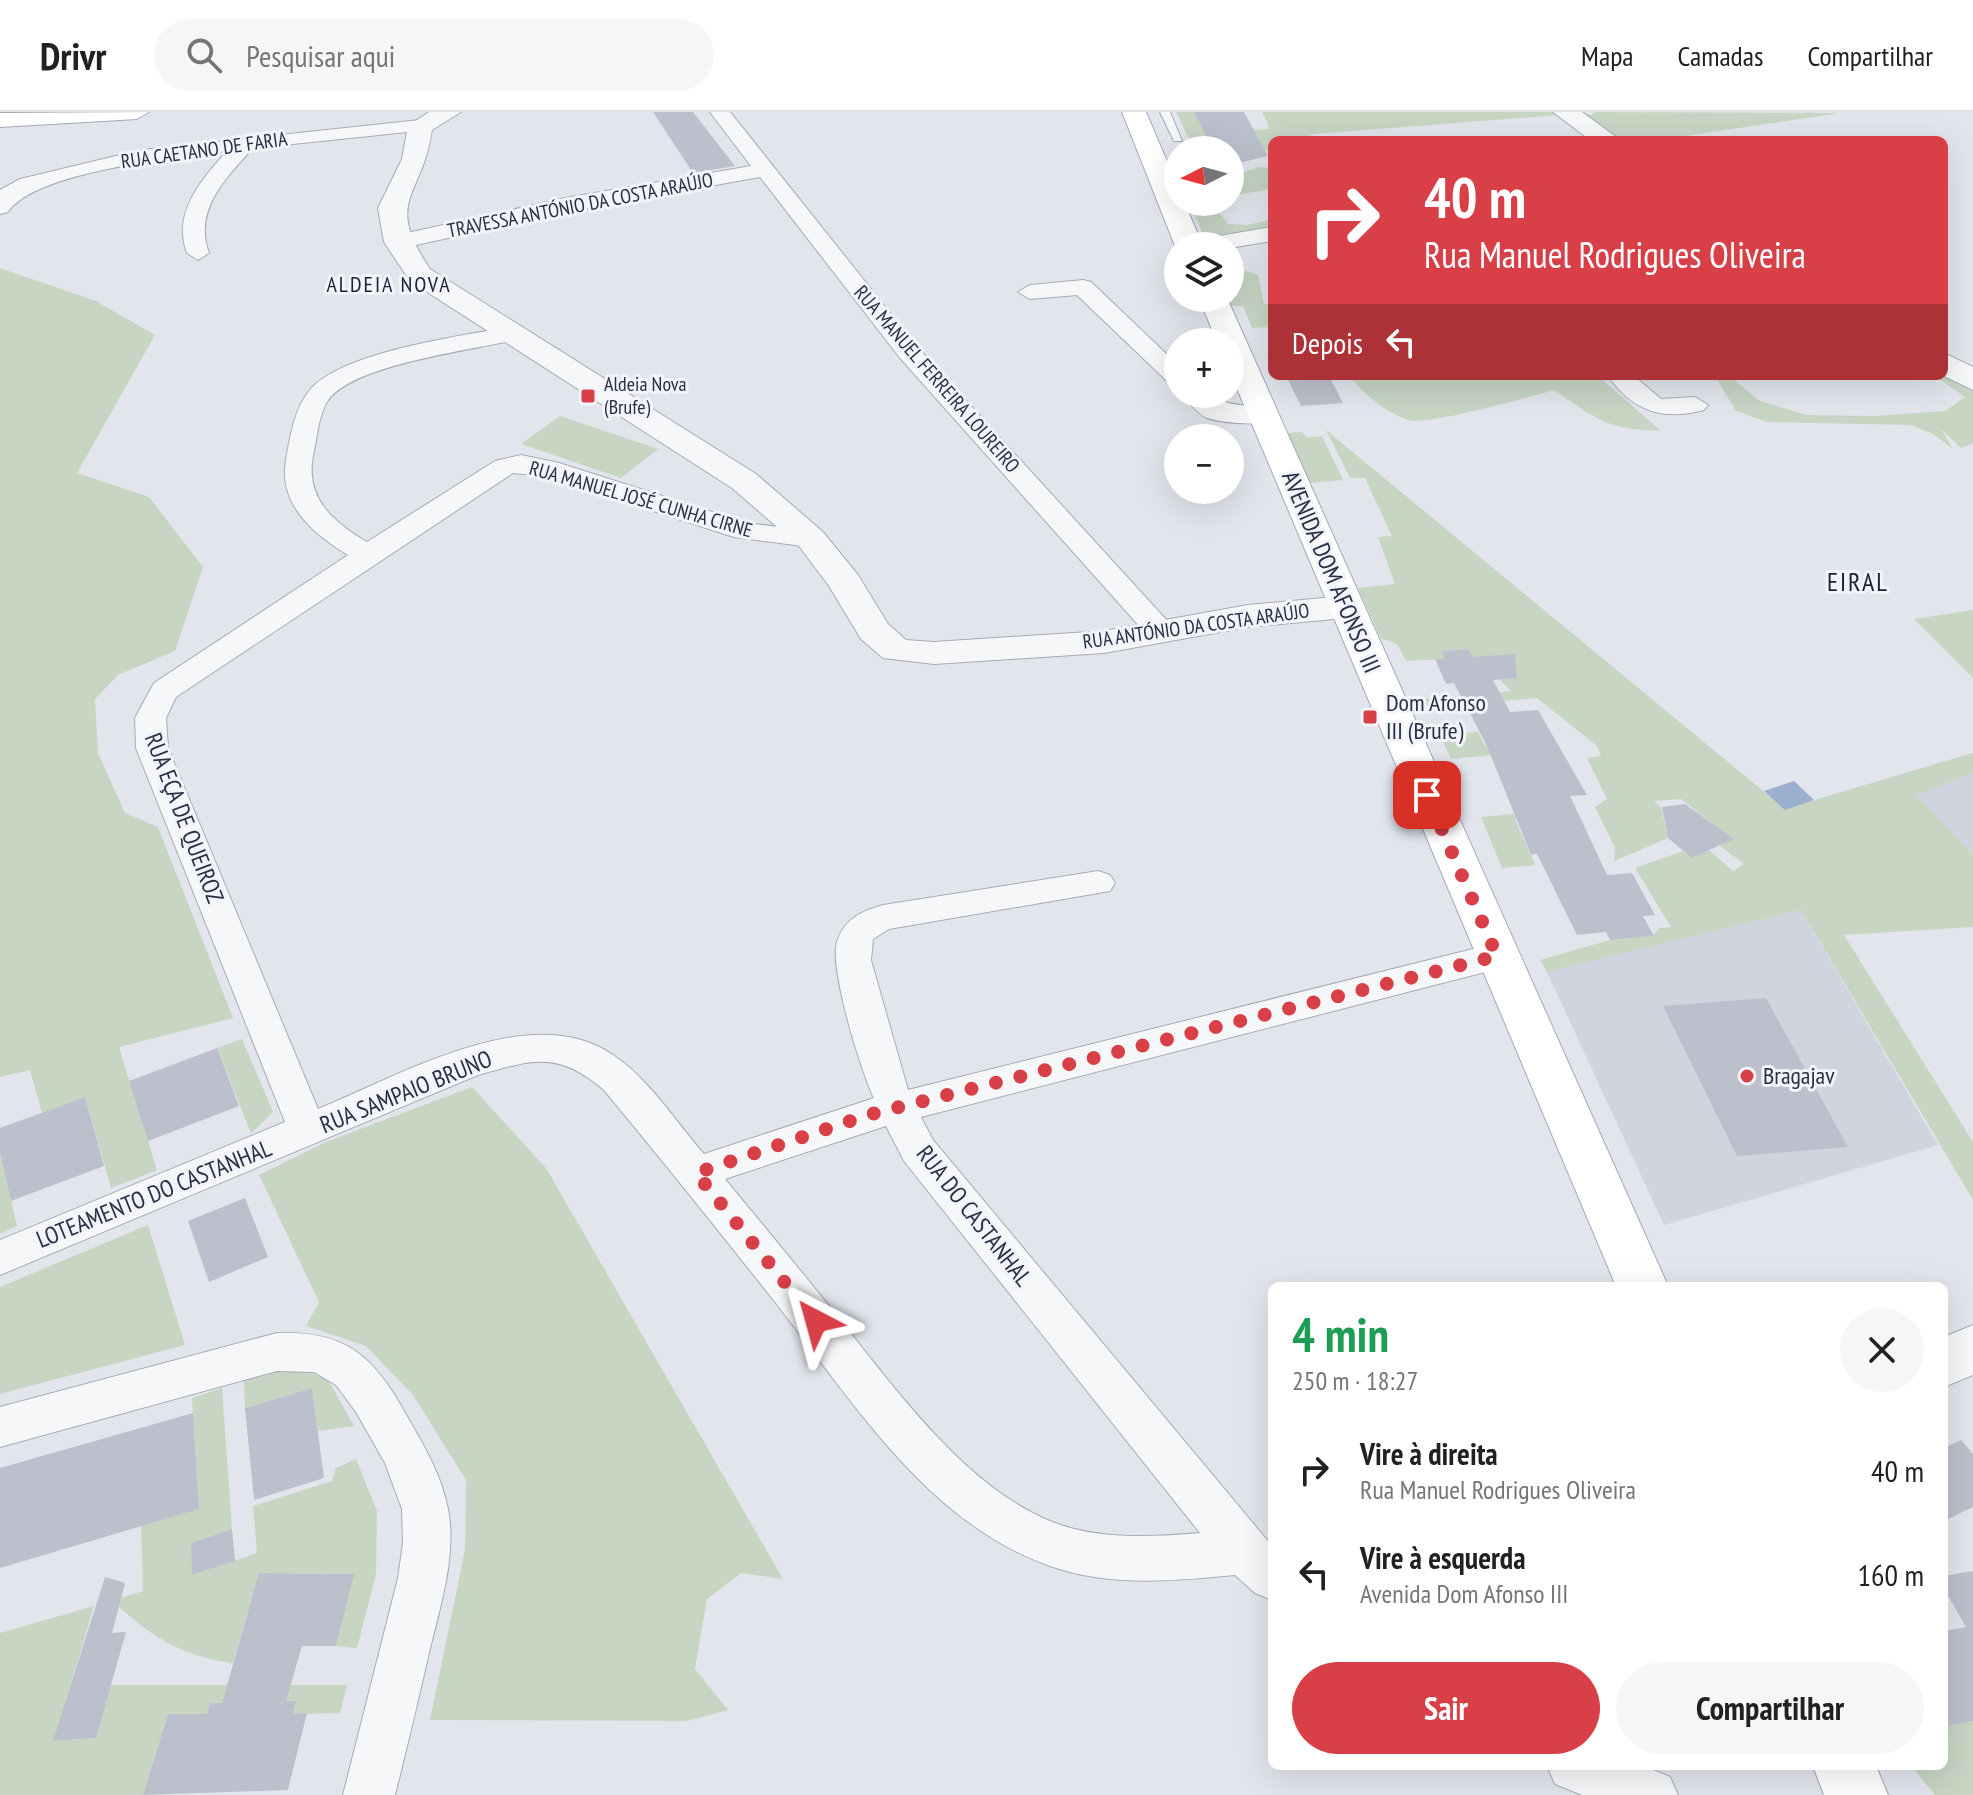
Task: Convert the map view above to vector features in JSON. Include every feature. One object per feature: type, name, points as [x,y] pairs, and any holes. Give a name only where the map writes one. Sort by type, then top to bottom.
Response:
[{"type":"main road","points":[[0,120],[137,112]]},
{"type":"main road","points":[[1134,112],[1183,232]]},
{"type":"main road","name":"AVENIDA DOM AFONSO III","points":[[1219,312],[1640,1282]]},
{"type":"main road","points":[[1846,1770],[1856,1795]]},
{"type":"street","points":[[420,126],[449,112]]},
{"type":"street","points":[[1565,112],[1601,136]]},
{"type":"street","name":"RUA MANUEL FERREIRA LOUREIRO","points":[[724,114],[763,170],[909,353],[1160,631]]},
{"type":"street","name":"RUA CAETANO DE FARIA","points":[[0,207],[7,195],[28,184],[141,156],[420,126]]},
{"type":"street","name":"RUA ANTÓNIO DA COSTA ARAÚJO","points":[[420,126],[415,159],[391,208],[398,242],[420,275],[744,481],[811,539],[845,583],[874,631],[896,650],[934,653],[1104,642],[1276,612],[1345,607]]},
{"type":"street","points":[[198,253],[192,230],[202,198],[246,143]]},
{"type":"street","name":"TRAVESSA ANTÓNIO DA COSTA ARAÚJO","points":[[398,242],[565,205],[763,170]]},
{"type":"street","points":[[1244,239],[1268,235]]},
{"type":"street","points":[[1030,292],[1083,287],[1100,307],[1164,365]]},
{"type":"street","points":[[368,554],[352,547],[326,526],[303,499],[297,471],[312,401],[320,391],[363,369],[510,334]]},
{"type":"street","points":[[1948,365],[1973,381]]},
{"type":"street","points":[[1624,380],[1641,401],[1656,408],[1695,405]]},
{"type":"street","points":[[1211,408],[1214,411],[1267,417]]},
{"type":"street","name":"RUA MANUEL JOSÉ CUNHA CIRNE","points":[[368,554],[488,475],[521,463],[550,469],[744,531],[811,539]]},
{"type":"street","name":"RUA EÇA DE QUEIROZ","points":[[308,1131],[152,748],[147,725],[152,708],[165,690],[368,554]]},
{"type":"street","name":"RUA DO CASTANHAL","points":[[1098,883],[883,917],[869,922],[857,932],[852,943],[853,960],[883,1078],[918,1150],[1258,1564]]},
{"type":"street","points":[[696,1173],[898,1108],[1497,956]]},
{"type":"street","name":"RUA SAMPAIO BRUNO","points":[[308,1131],[468,1063],[506,1052],[561,1047],[581,1052],[599,1062],[696,1173],[916,1444],[1012,1528],[1052,1545],[1111,1556],[1258,1564]]},
{"type":"street","name":"LOTEAMENTO DO CASTANHAL","points":[[0,1258],[308,1131]]},
{"type":"street","points":[[1948,1362],[1973,1348]]},
{"type":"street","points":[[0,1427],[277,1352],[308,1350],[330,1355],[349,1368],[370,1392],[415,1476],[425,1510],[426,1551],[417,1599],[369,1795]]},
{"type":"street","points":[[1584,1770],[1652,1795]]},
{"type":"lane","points":[[1165,112],[1177,136]]},
{"type":"shaded area","points":[[1973,753],[1973,908],[1805,917],[1938,1145],[1664,1225],[1547,972],[1800,910],[1814,800]]},
{"type":"green space","points":[[1176,112],[1194,112],[1204,132],[1270,129],[1262,112],[1553,112],[1558,115],[1309,136],[1268,136],[1268,150],[1244,151],[1244,136],[1188,136]]},
{"type":"green space","points":[[1581,112],[1591,115],[1596,112],[1840,113],[1685,136],[1612,136]]},
{"type":"green space","points":[[1268,168],[1268,190],[1244,194],[1244,172]]},
{"type":"green space","points":[[1195,216],[1222,216],[1228,224],[1247,225],[1268,220],[1268,229],[1244,234],[1202,232]]},
{"type":"green space","points":[[0,268],[96,301],[155,335],[77,473],[149,497],[203,567],[175,651],[118,675],[95,699],[98,753],[125,813],[158,827],[233,1018],[119,1047],[157,1170],[111,1188],[85,1097],[42,1113],[30,1070],[0,1077]]},
{"type":"green space","points":[[1244,271],[1258,275],[1264,304],[1268,304],[1268,327],[1252,328],[1244,308]]},
{"type":"green space","points":[[1948,378],[1973,389],[1973,443],[1961,448],[1941,429],[1953,449],[1933,434],[1910,425],[1767,422],[1736,411],[1717,380],[1734,380],[1760,401],[1806,415],[1872,416],[1945,411],[1965,397],[1941,380]]},
{"type":"green space","points":[[1353,380],[1603,380],[1661,431],[1627,428],[1603,421],[1554,390],[1456,415],[1419,421],[1408,420],[1391,412]]},
{"type":"green space","points":[[560,416],[658,449],[621,478],[521,444]]},
{"type":"green space","points":[[1326,430],[1785,809],[1973,753],[1973,773],[1916,795],[1973,854],[1973,927],[1844,935],[1973,1142],[1973,1200],[1801,910],[1547,972],[1540,960],[1610,940],[1653,936],[1659,928],[1671,927],[1635,868],[1683,851],[1692,858],[1709,850],[1733,871],[1744,864],[1720,846],[1728,836],[1681,799],[1654,801],[1661,807],[1668,838],[1614,861],[1615,848],[1595,807],[1607,799],[1587,758],[1601,756],[1597,746],[1537,698],[1428,707],[1424,699],[1511,691],[1485,665],[1477,665],[1468,649],[1441,651],[1445,659],[1406,661],[1397,644],[1381,638],[1358,588],[1395,584],[1378,537],[1392,536],[1365,478],[1350,478]]},
{"type":"green space","points":[[1302,432],[1307,438],[1322,436],[1343,480],[1310,483],[1286,433]]},
{"type":"green space","points":[[1973,610],[1973,678],[1914,619]]},
{"type":"green space","points":[[1478,732],[1485,746],[1555,740],[1560,749],[1451,759],[1440,735]]},
{"type":"green space","points":[[1542,811],[1545,816],[1515,819],[1535,865],[1502,868],[1481,817]]},
{"type":"green space","points":[[242,1039],[273,1112],[251,1133],[217,1048]]},
{"type":"green space","points":[[472,1087],[546,1168],[783,1579],[741,1573],[707,1599],[695,1669],[728,1710],[687,1721],[430,1720],[465,1550],[466,1480],[413,1395],[366,1346],[306,1326],[319,1302],[259,1175],[326,1142]]},
{"type":"green space","points":[[0,1152],[17,1226],[0,1234]]},
{"type":"green space","points":[[148,1225],[185,1345],[0,1394],[0,1287]]},
{"type":"green space","points":[[298,1367],[327,1378],[354,1426],[318,1431],[312,1388],[245,1408],[244,1376]]},
{"type":"green space","points":[[222,1388],[232,1529],[191,1543],[193,1575],[257,1553],[253,1506],[332,1481],[336,1468],[356,1459],[377,1511],[376,1574],[357,1648],[336,1646],[353,1574],[272,1573],[255,1588],[233,1663],[200,1656],[172,1645],[119,1607],[121,1598],[143,1591],[141,1526],[199,1508],[192,1398]]},
{"type":"green space","points":[[94,1606],[54,1741],[96,1738],[110,1685],[347,1685],[340,1713],[293,1714],[295,1701],[210,1703],[207,1714],[168,1714],[143,1795],[0,1795],[0,1633]]},
{"type":"green space","points":[[1973,1721],[1973,1795],[1935,1795],[1914,1770],[1948,1770],[1948,1724]]},
{"type":"water","points":[[1794,781],[1814,800],[1785,810],[1764,791]]},
{"type":"building","points":[[653,112],[693,112],[735,166],[693,173]]},
{"type":"building","points":[[1194,112],[1244,112],[1268,156],[1244,162],[1244,136],[1206,136]]},
{"type":"building","points":[[1288,380],[1331,380],[1343,403],[1301,406]]},
{"type":"building","points":[[1468,649],[1473,657],[1515,654],[1517,678],[1493,680],[1510,712],[1538,710],[1587,795],[1570,796],[1607,875],[1632,873],[1655,915],[1643,916],[1654,936],[1610,940],[1606,932],[1577,935],[1537,854],[1531,855],[1487,746],[1454,683],[1446,684],[1435,659],[1445,659],[1441,651]]},
{"type":"building","points":[[1685,804],[1734,839],[1692,858],[1668,838],[1662,807]]},
{"type":"building","points":[[1766,998],[1848,1147],[1737,1156],[1663,1006]]},
{"type":"building","points":[[217,1048],[239,1106],[148,1141],[129,1081]]},
{"type":"building","points":[[85,1097],[104,1166],[11,1201],[0,1152],[0,1128]]},
{"type":"building","points":[[245,1198],[268,1257],[209,1282],[188,1221]]},
{"type":"building","points":[[312,1388],[324,1478],[254,1500],[245,1408]]},
{"type":"building","points":[[193,1413],[199,1509],[0,1568],[0,1468]]},
{"type":"building","points":[[1961,1440],[1973,1454],[1973,1507],[1948,1519],[1948,1446]]},
{"type":"building","points":[[232,1529],[235,1561],[192,1575],[191,1543]]},
{"type":"building","points":[[1973,1571],[1973,1721],[1948,1725],[1948,1630],[1966,1627],[1948,1596],[1948,1575]]},
{"type":"building","points":[[259,1573],[354,1574],[336,1646],[302,1646],[286,1701],[296,1701],[293,1714],[307,1713],[288,1790],[143,1795],[168,1714],[207,1714],[210,1703],[222,1703]]},
{"type":"building","points":[[105,1577],[125,1583],[112,1633],[126,1632],[96,1738],[53,1741]]},
{"type":"place","name":"Aldeia Nova (Brufe)","points":[[588,396]]},
{"type":"place","name":"Dom Afonso III (Brufe)","points":[[1370,717]]},
{"type":"place","name":"Bragajav","points":[[1747,1076]]},
{"type":"district","name":"ALDEIA NOVA","points":[[389,284]]},
{"type":"district","name":"EIRAL","points":[[1858,582]]},
{"type":"route","points":[[816,1321],[696,1173],[868,1115],[1497,956],[1427,795]]}]
